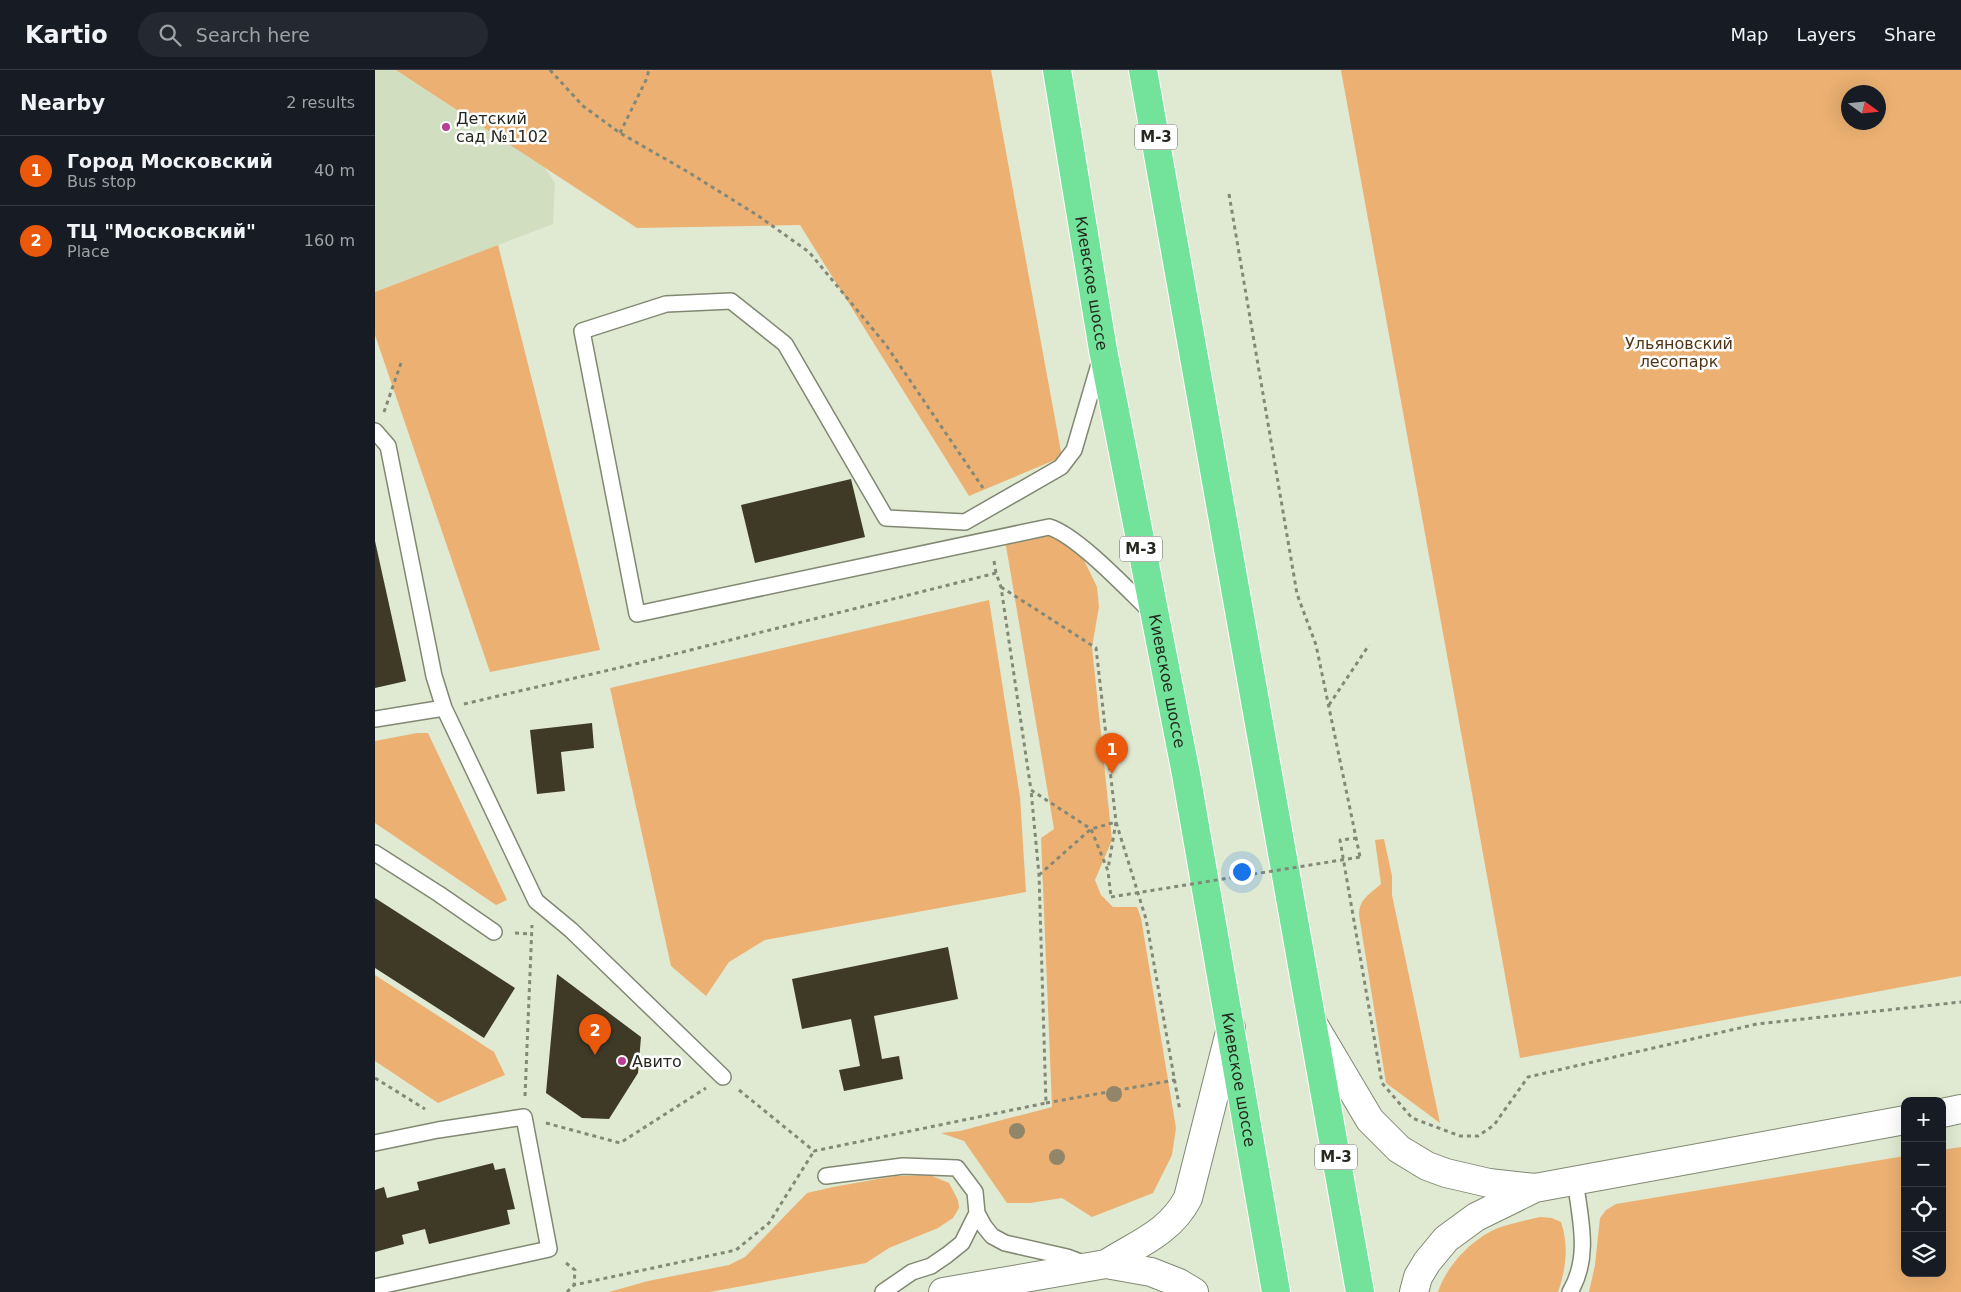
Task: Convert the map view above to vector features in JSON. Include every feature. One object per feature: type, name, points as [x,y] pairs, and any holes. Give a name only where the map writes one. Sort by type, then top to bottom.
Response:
[{"type":"highway","name":"Киевское шоссе","points":[[1057,70],[1103,350],[1186,774],[1276,1292]]},
{"type":"highway","name":"М-3","points":[[1143,70],[1360,1292]]},
{"type":"main road","points":[[1312,1021],[1370,1120],[1399,1149],[1427,1166],[1446,1173],[1489,1183],[1535,1188]]},
{"type":"main road","points":[[1099,1265],[1164,1229],[1182,1210],[1188,1198],[1231,1028]]},
{"type":"main road","points":[[1946,1112],[1961,1109]]},
{"type":"main road","points":[[1414,1292],[1418,1276],[1427,1262],[1446,1239],[1461,1226],[1483,1213],[1535,1188],[1901,1121]]},
{"type":"main road","points":[[943,1292],[1099,1265],[1151,1272],[1179,1283],[1194,1292]]},
{"type":"lane","points":[[1103,350],[1074,450],[1061,467],[965,522],[886,518],[785,344],[731,301],[666,304],[582,331],[637,614],[1049,527],[1059,530],[1077,543],[1154,615]]},
{"type":"lane","points":[[376,431],[388,446],[434,676],[444,708],[536,901],[571,930],[723,1077]]},
{"type":"lane","points":[[375,719],[444,708]]},
{"type":"lane","points":[[375,854],[439,894],[494,932]]},
{"type":"lane","points":[[375,1143],[524,1117],[549,1249],[375,1287]]},
{"type":"lane","points":[[826,1176],[903,1166],[957,1168],[975,1192],[977,1213],[984,1226],[993,1236],[1005,1243],[1099,1265]]},
{"type":"lane","points":[[1570,1292],[1581,1267],[1583,1250],[1583,1236],[1575,1180]]},
{"type":"lane","points":[[883,1292],[912,1272],[931,1266],[947,1256],[962,1243],[977,1213]]},
{"type":"path","points":[[550,70],[583,106],[620,133],[703,181],[809,252],[891,352],[984,489],[987,510]]},
{"type":"path","points":[[620,133],[649,70]]},
{"type":"path","points":[[1031,790],[1091,829],[1108,871],[1111,897],[1360,857],[1316,645],[1297,594],[1229,194]]},
{"type":"path","points":[[376,431],[401,363]]},
{"type":"path","points":[[991,540],[996,573],[1001,587],[1031,790],[1039,875],[1046,1103]]},
{"type":"path","points":[[444,708],[635,664],[996,573]]},
{"type":"path","points":[[1001,587],[1096,648],[1116,822],[1146,919],[1175,1080],[1180,1119]]},
{"type":"path","points":[[1329,705],[1369,645]]},
{"type":"path","points":[[1039,875],[1091,829],[1116,822]]},
{"type":"path","points":[[1108,871],[1116,822]]},
{"type":"path","points":[[1357,838],[1340,840],[1385,1092]]},
{"type":"path","points":[[536,901],[530,934],[524,1117],[620,1143],[723,1077],[814,1151]]},
{"type":"path","points":[[1382,1083],[1412,1118],[1455,1135],[1478,1136],[1494,1125],[1528,1077],[1757,1024],[1961,1002]]},
{"type":"path","points":[[375,1078],[455,1128]]},
{"type":"path","points":[[567,1292],[573,1285],[736,1250],[769,1223],[814,1151],[1046,1103],[1175,1080]]},
{"type":"shaded area","name":"Детский сад №1102","points":[[375,70],[479,70],[555,183],[553,224],[375,292]]},
{"type":"green space","points":[[396,70],[991,70],[1062,457],[969,496],[800,225],[637,228]]},
{"type":"green space","name":"Ульяновский лесопарк","points":[[1341,70],[1961,70],[1961,976],[1520,1058]]},
{"type":"green space","points":[[498,245],[600,650],[490,672],[375,335],[375,292]]},
{"type":"green space","points":[[1044,532],[1056,534],[1082,556],[1097,587],[1099,607],[1092,647],[1112,840],[1095,880],[1101,895],[1113,907],[1137,907],[1141,918],[1176,1128],[1172,1155],[1153,1193],[1092,1217],[1062,1198],[1030,1203],[1007,1203],[964,1141],[941,1133],[960,1131],[1052,1107],[1041,838],[1054,829],[1005,540]]},
{"type":"green space","points":[[989,600],[1020,797],[1026,892],[765,940],[729,962],[706,996],[671,966],[610,688]]},
{"type":"green space","points":[[417,733],[428,733],[507,900],[496,905],[375,823],[375,741]]},
{"type":"green space","points":[[1384,839],[1392,876],[1392,895],[1440,1123],[1386,1083],[1359,915],[1359,909],[1363,901],[1381,884],[1375,840]]},
{"type":"green space","points":[[375,975],[494,1052],[505,1075],[438,1103],[375,1061]]},
{"type":"green space","points":[[1961,1147],[1961,1292],[1589,1292],[1595,1265],[1600,1218],[1606,1210],[1616,1204],[1901,1157],[1901,1277],[1946,1277],[1946,1149]]},
{"type":"green space","points":[[930,1175],[949,1183],[958,1200],[959,1208],[953,1218],[938,1228],[889,1248],[866,1263],[710,1292],[609,1292],[648,1281],[729,1265],[745,1257],[807,1193],[895,1176]]},
{"type":"green space","points":[[1540,1217],[1552,1218],[1561,1222],[1566,1249],[1563,1275],[1558,1292],[1438,1292],[1447,1272],[1462,1254],[1479,1239],[1498,1228]]},
{"type":"building","points":[[851,479],[865,537],[755,563],[741,505]]},
{"type":"building","points":[[375,541],[406,681],[375,688]]},
{"type":"building","points":[[592,723],[594,748],[561,752],[565,791],[537,794],[530,730]]},
{"type":"building","points":[[375,898],[515,988],[484,1038],[375,968]]},
{"type":"building","points":[[948,947],[958,999],[874,1016],[882,1059],[899,1056],[903,1079],[844,1091],[839,1070],[860,1066],[851,1019],[802,1029],[792,979]]},
{"type":"building","points":[[557,974],[641,1037],[638,1073],[609,1119],[582,1118],[546,1093]]},
{"type":"building","points":[[493,1163],[495,1170],[505,1168],[515,1209],[507,1210],[510,1224],[429,1244],[425,1229],[402,1235],[404,1244],[375,1252],[375,1190],[384,1187],[387,1198],[419,1190],[417,1182]]},
{"type":"place","name":"Детский сад №1102","points":[[446,127]]},
{"type":"place","name":"Город Московский","points":[[1112,774]]},
{"type":"place","name":"ТЦ \"Московский\"","points":[[595,1055]]},
{"type":"place","name":"Авито","points":[[622,1061]]}]
